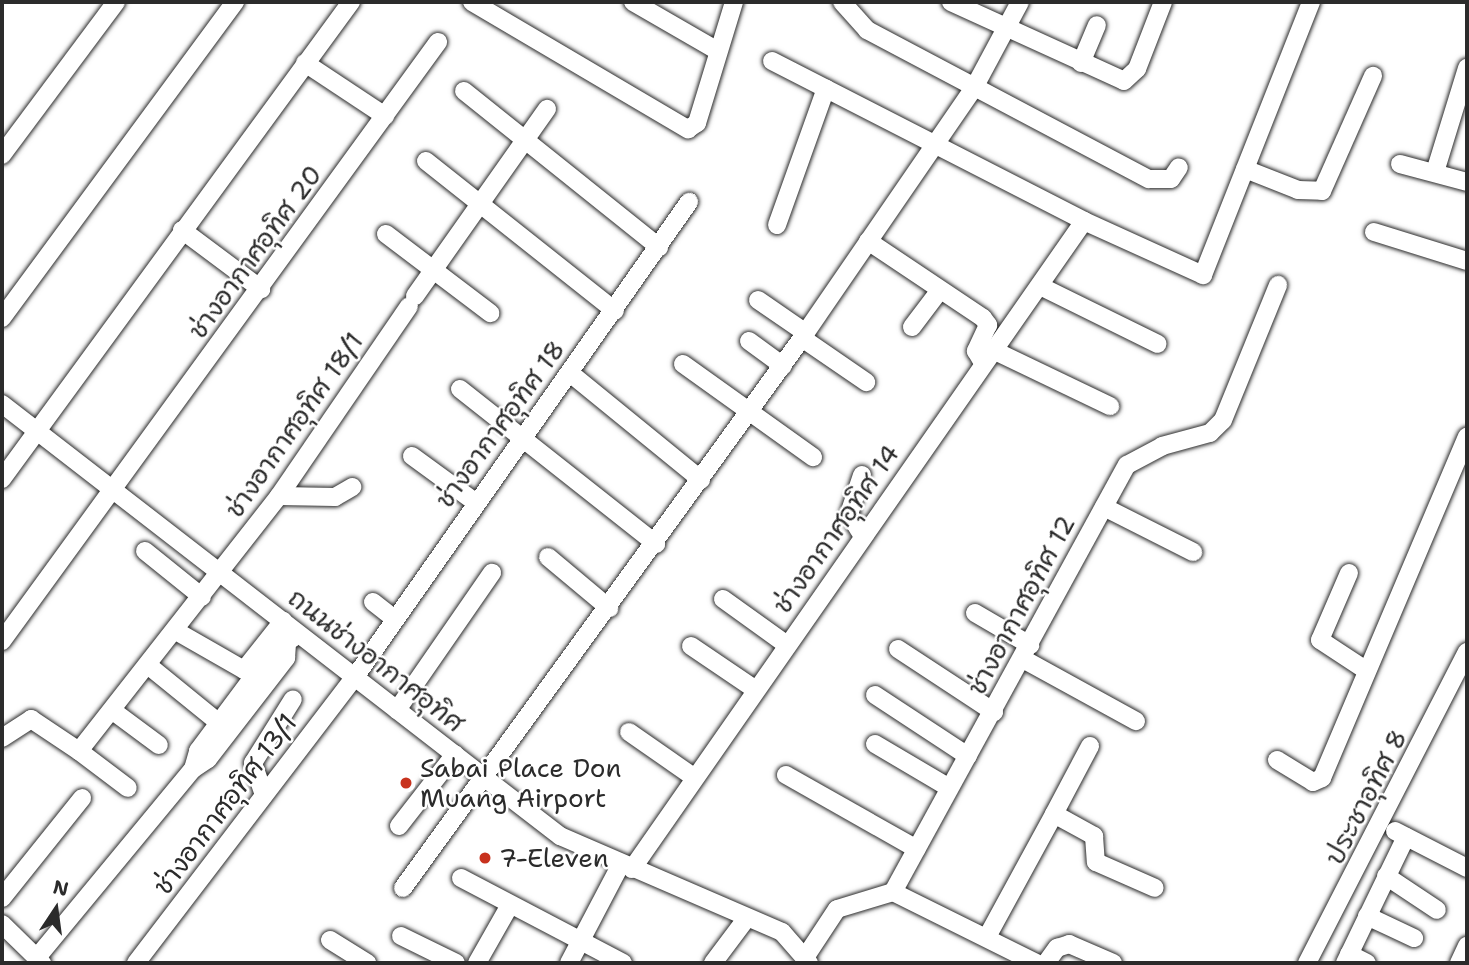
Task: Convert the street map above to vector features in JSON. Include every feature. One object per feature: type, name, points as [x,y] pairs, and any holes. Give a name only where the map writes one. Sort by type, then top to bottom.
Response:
[{"type":"street","points":[[2,155],[116,2]]},
{"type":"street","points":[[2,318],[235,2]]},
{"type":"street","points":[[2,480],[351,2]]},
{"type":"street","points":[[472,2],[688,129],[697,123],[734,2]]},
{"type":"street","points":[[633,2],[718,51]]},
{"type":"street","points":[[842,2],[867,30],[1149,179],[1171,179],[1180,167]]},
{"type":"street","points":[[951,2],[1081,63],[1131,78],[1163,2]]},
{"type":"street","points":[[403,888],[656,544],[804,336],[975,86],[1010,29],[1020,2]]},
{"type":"street","points":[[772,61],[1084,221],[1203,275],[1311,2]]},
{"type":"street","points":[[1081,63],[1097,25]]},
{"type":"street","name":"ช่างอากาศอุทิศ 20","points":[[2,642],[114,492],[438,42]]},
{"type":"street","points":[[305,63],[385,116]]},
{"type":"street","points":[[1435,172],[1462,93],[1467,68]]},
{"type":"street","points":[[1245,169],[1298,190],[1322,191],[1373,76]]},
{"type":"street","points":[[777,225],[826,88]]},
{"type":"street","points":[[464,91],[659,247]]},
{"type":"street","name":"ช่างอากาศอุทิศ 18/1","points":[[79,751],[149,667],[279,496],[432,271],[483,204],[547,109]]},
{"type":"street","points":[[426,161],[615,311]]},
{"type":"street","points":[[1400,164],[1467,182]]},
{"type":"street","name":"ช่างอากาศอุทิศ 18","points":[[355,677],[519,437],[615,311],[689,202]]},
{"type":"street","name":"ช่างอากาศอุทิศ 14","points":[[569,963],[627,866],[695,778],[1084,221]]},
{"type":"street","points":[[182,230],[261,289]]},
{"type":"street","points":[[1374,232],[1467,261]]},
{"type":"street","points":[[386,234],[490,313]]},
{"type":"street","points":[[868,241],[988,325],[976,351],[1110,406]]},
{"type":"street","name":"ช่างอากาศอุทิศ 12","points":[[893,892],[948,787],[994,712],[1104,508],[1138,455],[1210,433],[1223,421],[1278,285]]},
{"type":"street","points":[[1040,286],[1158,344]]},
{"type":"street","points":[[912,327],[940,290]]},
{"type":"street","points":[[758,300],[866,382]]},
{"type":"street","points":[[749,341],[783,366]]},
{"type":"street","points":[[683,364],[813,457]]},
{"type":"street","points":[[570,373],[701,480]]},
{"type":"street","points":[[460,388],[656,544]]},
{"type":"street","name":"ถนนช่างอากาศอุทิศ","points":[[2,404],[283,621],[292,639],[355,677],[560,835],[746,919],[782,932],[808,960]]},
{"type":"street","points":[[1277,760],[1318,782],[1467,437]]},
{"type":"street","points":[[412,456],[475,502]]},
{"type":"street","points":[[862,475],[849,507],[863,536]]},
{"type":"street","points":[[279,496],[335,496],[352,488]]},
{"type":"street","points":[[1104,508],[1193,552]]},
{"type":"street","points":[[145,551],[202,597]]},
{"type":"street","points":[[548,557],[609,608]]},
{"type":"street","points":[[397,710],[492,573]]},
{"type":"street","points":[[1349,573],[1320,640],[1367,671]]},
{"type":"street","points":[[723,599],[787,645]]},
{"type":"street","points":[[373,602],[395,619]]},
{"type":"street","points":[[975,613],[1027,652],[1136,721]]},
{"type":"street","points":[[176,631],[244,670],[283,621]]},
{"type":"street","points":[[2,925],[40,959],[193,769],[218,722],[274,649],[292,639]]},
{"type":"street","points":[[193,769],[208,759],[278,668],[292,639]]},
{"type":"street","points":[[691,646],[756,690]]},
{"type":"street","points":[[898,649],[994,712]]},
{"type":"street","name":"ประชาอุทิศ 8","points":[[1307,963],[1383,825],[1467,652]]},
{"type":"street","points":[[149,667],[218,722]]},
{"type":"street","name":"ช่างอากาศอุทิศ 13/1","points":[[136,963],[355,677]]},
{"type":"street","points":[[875,695],[968,756]]},
{"type":"street","points":[[264,795],[253,763],[293,699]]},
{"type":"street","points":[[113,711],[159,745]]},
{"type":"street","points":[[2,738],[31,719],[128,788]]},
{"type":"street","points":[[629,732],[695,778]]},
{"type":"street","points":[[875,744],[948,787]]},
{"type":"street","points":[[987,937],[1090,746]]},
{"type":"street","points":[[399,826],[454,754]]},
{"type":"street","points":[[786,775],[917,849]]},
{"type":"street","points":[[2,898],[82,798]]},
{"type":"street","points":[[1054,814],[1094,836],[1096,862],[1155,888]]},
{"type":"street","points":[[1383,825],[1467,868]]},
{"type":"street","points":[[1367,963],[1347,959],[1406,837]]},
{"type":"street","points":[[1386,876],[1437,909]]},
{"type":"street","points":[[461,878],[623,963]]},
{"type":"street","points":[[808,960],[837,909],[893,892],[1036,963]]},
{"type":"street","points":[[477,963],[510,905]]},
{"type":"street","points":[[1367,916],[1414,938]]},
{"type":"street","points":[[713,963],[746,919]]},
{"type":"street","points":[[401,936],[456,963]]},
{"type":"street","points":[[330,940],[367,963]]},
{"type":"street","points":[[1046,963],[1057,947],[1069,944],[1113,963]]},
{"type":"street","points":[[1459,963],[1467,946]]},
{"type":"place","name":"Sabai Place Don Muang Airport","points":[[406,783]]},
{"type":"place","name":"7-Eleven","points":[[485,858]]}]
